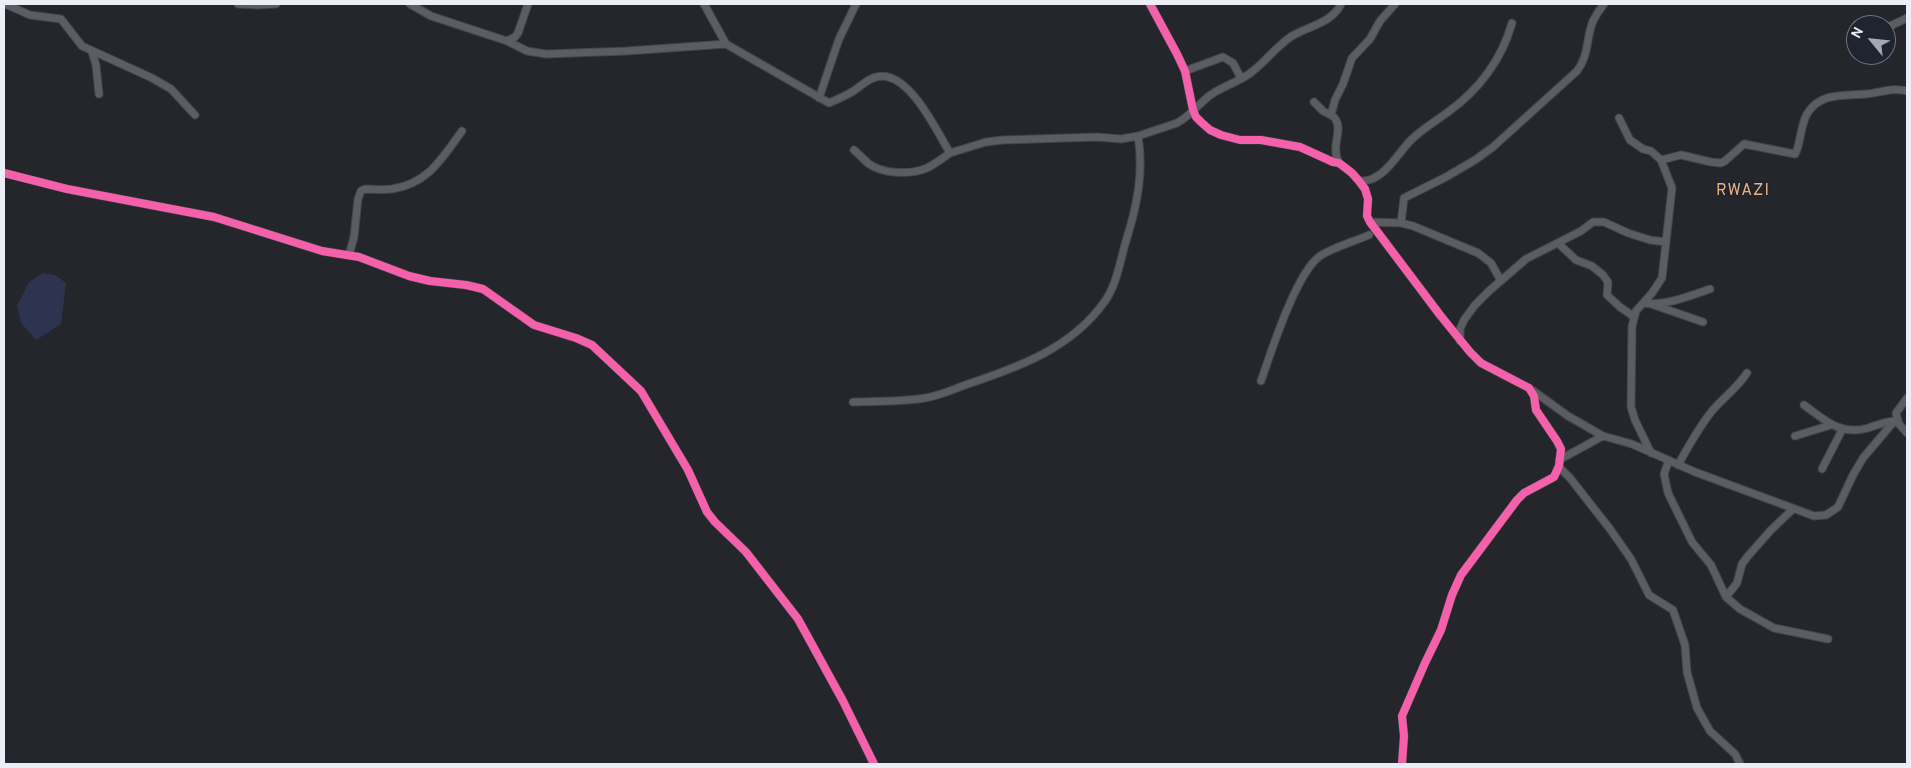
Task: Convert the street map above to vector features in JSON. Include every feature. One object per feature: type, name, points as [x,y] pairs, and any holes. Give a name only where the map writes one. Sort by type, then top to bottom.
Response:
[{"type":"street","points":[[6,4],[30,14],[61,19],[78,42],[92,52],[152,78],[171,89],[195,115]]},
{"type":"street","points":[[238,4],[276,4]]},
{"type":"street","points":[[410,4],[431,16],[507,41],[527,51],[553,54],[726,44]]},
{"type":"street","points":[[507,41],[518,33],[528,4]]},
{"type":"street","points":[[704,4],[726,44],[829,103],[850,94],[876,77],[892,78],[918,99],[950,153]]},
{"type":"street","points":[[1150,4],[1184,71],[1196,117],[1210,130],[1240,140],[1261,140],[1300,147],[1339,163]]},
{"type":"street","points":[[854,150],[870,165],[883,170],[911,172],[926,168],[950,153],[986,142],[1097,137],[1121,139],[1138,136],[1183,120],[1210,95],[1250,73],[1277,46],[1293,36],[1331,18],[1338,11],[1341,4]]},
{"type":"street","points":[[1331,115],[1352,58],[1370,39],[1380,21],[1395,4]]},
{"type":"street","points":[[1401,223],[1404,198],[1408,194],[1446,177],[1475,160],[1577,71],[1583,64],[1594,20],[1604,4]]},
{"type":"street","points":[[819,98],[853,5]]},
{"type":"street","points":[[1359,181],[1366,182],[1381,173],[1394,161],[1412,138],[1470,95],[1501,53],[1512,23]]},
{"type":"street","points":[[92,52],[96,65],[99,94]]},
{"type":"street","points":[[1184,71],[1223,57],[1233,63],[1241,78]]},
{"type":"street","points":[[1661,160],[1680,155],[1721,163],[1744,144],[1795,154],[1798,150],[1801,127],[1804,120],[1812,106],[1821,100],[1834,96],[1867,94],[1895,89],[1907,91]]},
{"type":"street","points":[[1314,102],[1337,120],[1335,155],[1339,163],[1352,173],[1365,189],[1370,222],[1460,341],[1481,363],[1529,388],[1568,416],[1603,436],[1621,440],[1678,465],[1793,509],[1814,516],[1826,515],[1838,507],[1863,458],[1895,420],[1896,413],[1907,398]]},
{"type":"street","points":[[1619,118],[1630,140],[1643,149],[1651,151],[1661,160],[1672,188],[1662,278],[1647,304],[1633,316],[1631,334],[1631,407],[1635,420],[1651,453]]},
{"type":"street","points":[[349,255],[354,237],[358,199],[361,191],[365,189],[390,189],[416,182],[428,175],[462,130]]},
{"type":"street","points":[[853,402],[926,398],[992,376],[1037,358],[1058,346],[1092,317],[1114,284],[1131,225],[1138,196],[1141,171],[1138,136]]},
{"type":"street","points":[[4,173],[77,191],[214,218],[308,248],[349,255],[430,282],[466,285],[483,289],[534,325],[592,345],[641,391],[688,470],[707,512],[746,552],[798,619],[843,701],[874,764]]},
{"type":"street","points":[[1460,341],[1460,329],[1469,311],[1479,300],[1526,259],[1581,231],[1593,222],[1599,220],[1638,237],[1666,242]]},
{"type":"street","points":[[1370,222],[1401,223],[1430,232],[1478,254],[1491,264],[1502,281]]},
{"type":"street","points":[[1261,381],[1282,322],[1312,263],[1320,256],[1369,235]]},
{"type":"street","points":[[1558,243],[1576,260],[1592,266],[1603,275],[1608,282],[1607,295],[1633,316]]},
{"type":"street","points":[[1647,304],[1710,289]]},
{"type":"street","points":[[1647,304],[1703,322]]},
{"type":"street","points":[[1678,465],[1706,419],[1747,373]]},
{"type":"street","points":[[1402,764],[1404,736],[1402,716],[1440,630],[1461,575],[1517,500],[1524,493],[1554,477],[1559,464],[1561,449],[1536,410],[1534,396],[1529,388]]},
{"type":"street","points":[[1804,406],[1842,430],[1855,431],[1868,428],[1880,422],[1895,420]]},
{"type":"street","points":[[1895,420],[1907,433]]},
{"type":"street","points":[[1795,436],[1832,424]]},
{"type":"street","points":[[1822,469],[1842,430]]},
{"type":"street","points":[[1559,464],[1603,436]]},
{"type":"street","points":[[1669,460],[1664,474],[1668,493],[1692,542],[1714,571],[1726,597],[1740,609],[1774,628],[1828,639]]},
{"type":"street","points":[[1559,464],[1610,529],[1630,558],[1650,595],[1673,610],[1685,645],[1686,672],[1697,708],[1710,731],[1736,754],[1740,764]]},
{"type":"street","points":[[1726,597],[1737,583],[1742,564],[1748,556],[1793,509]]},
{"type":"shaded area","points":[[43,273],[55,275],[66,283],[61,324],[36,340],[21,323],[17,306],[29,282]]},
{"type":"cycle path","points":[[1150,4],[1185,71],[1196,117],[1210,130],[1221,135],[1240,140],[1261,140],[1300,147],[1339,163],[1352,173],[1365,189],[1368,199],[1367,216],[1370,222],[1440,315],[1481,363],[1529,388],[1534,396],[1536,410],[1561,449],[1559,466],[1554,477],[1524,493],[1517,500],[1461,575],[1452,595],[1441,630],[1402,716],[1404,736],[1402,764]]},
{"type":"cycle path","points":[[4,173],[67,189],[214,217],[322,251],[359,257],[409,276],[483,289],[534,325],[592,345],[641,391],[688,470],[707,512],[746,552],[798,619],[843,701],[874,764]]},
{"type":"district","name":"RWAZI","points":[[1743,192]]}]
